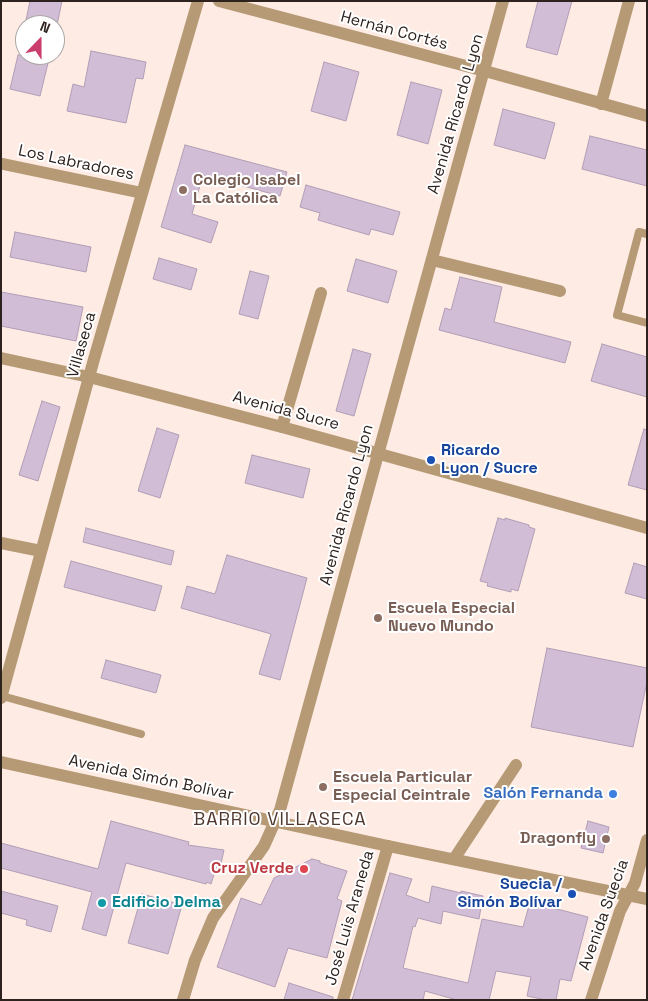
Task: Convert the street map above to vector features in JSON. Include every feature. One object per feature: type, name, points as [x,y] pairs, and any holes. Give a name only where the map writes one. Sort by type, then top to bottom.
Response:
[{"type":"street","name":"Villaseca","points":[[2,697],[89,377],[198,1]]},
{"type":"street","name":"Hernán Cortés","points":[[219,1],[647,116]]},
{"type":"street","name":"Avenida Ricardo Lyon","points":[[183,1000],[196,960],[213,918],[264,846],[276,822],[503,1]]},
{"type":"street","points":[[601,104],[629,1]]},
{"type":"street","name":"Los Labradores","points":[[4,164],[142,194]]},
{"type":"street","points":[[432,260],[560,290]]},
{"type":"street","points":[[282,427],[321,293]]},
{"type":"street","name":"Avenida Sucre","points":[[1,358],[89,377],[378,452],[647,528]]},
{"type":"street","points":[[1,543],[41,551]]},
{"type":"street","name":"Avenida Simón Bolívar","points":[[1,762],[388,846],[647,899]]},
{"type":"street","points":[[454,859],[516,765]]},
{"type":"street","name":"Avenida Suecia","points":[[591,1000],[620,911],[635,883],[647,840]]},
{"type":"street","name":"José Luis Araneda","points":[[343,1000],[388,846]]},
{"type":"lane","points":[[647,234],[639,232],[618,316],[647,323]]},
{"type":"lane","points":[[2,697],[141,734]]},
{"type":"building","points":[[30,1],[62,1],[59,15],[27,15]]},
{"type":"building","points":[[538,1],[572,1],[557,55],[526,47]]},
{"type":"building","points":[[91,51],[146,62],[143,79],[136,78],[126,123],[67,111],[73,84],[84,87]]},
{"type":"building","points":[[324,62],[359,72],[346,121],[311,111]]},
{"type":"building","points":[[16,65],[48,65],[40,96],[10,89]]},
{"type":"building","points":[[411,82],[442,90],[428,144],[397,135]]},
{"type":"building","points":[[503,109],[555,123],[545,159],[494,145]]},
{"type":"building","points":[[590,136],[647,150],[647,186],[582,169]]},
{"type":"building","points":[[185,145],[287,172],[280,196],[203,175],[192,214],[218,222],[211,243],[161,227]]},
{"type":"building","points":[[306,185],[400,212],[393,235],[371,229],[369,235],[318,220],[320,213],[300,207]]},
{"type":"building","points":[[15,232],[91,247],[86,272],[10,257]]},
{"type":"building","points":[[159,258],[197,269],[191,290],[153,279]]},
{"type":"building","points":[[356,259],[397,271],[388,303],[347,291]]},
{"type":"building","points":[[250,271],[269,276],[258,319],[239,314]]},
{"type":"building","points":[[460,277],[502,287],[494,322],[571,342],[565,363],[439,330],[445,308],[451,310]]},
{"type":"building","points":[[1,292],[83,307],[76,341],[1,326]]},
{"type":"building","points":[[602,344],[647,357],[647,397],[591,381]]},
{"type":"building","points":[[353,349],[371,354],[354,416],[336,411]]},
{"type":"building","points":[[42,401],[60,407],[38,481],[19,475]]},
{"type":"building","points":[[157,428],[179,435],[160,498],[138,491]]},
{"type":"building","points":[[644,429],[647,430],[647,490],[628,485]]},
{"type":"building","points":[[252,455],[310,469],[303,498],[245,483]]},
{"type":"building","points":[[498,518],[505,520],[505,518],[529,525],[529,527],[535,529],[518,591],[511,589],[511,592],[487,586],[488,583],[480,581]]},
{"type":"building","points":[[86,528],[174,551],[171,565],[83,542]]},
{"type":"building","points":[[227,555],[307,578],[280,680],[259,674],[271,634],[181,608],[187,586],[215,594]]},
{"type":"building","points":[[71,561],[162,586],[155,611],[64,587]]},
{"type":"building","points":[[634,563],[647,567],[647,599],[625,593]]},
{"type":"building","points":[[547,648],[647,668],[647,682],[633,747],[531,727]]},
{"type":"building","points":[[106,660],[161,675],[156,693],[101,678]]},
{"type":"building","points":[[111,821],[189,842],[188,845],[224,850],[220,868],[216,868],[211,884],[207,882],[206,884],[126,863],[106,936],[82,929],[92,892],[1,868],[1,843],[98,869]]},
{"type":"building","name":"Dragonfly","points":[[588,821],[609,827],[603,853],[581,848]]},
{"type":"building","points":[[312,859],[347,871],[337,899],[342,901],[327,958],[288,948],[275,987],[217,967],[241,898],[261,905],[274,878]]},
{"type":"building","points":[[390,873],[412,879],[406,895],[429,903],[432,886],[483,896],[479,919],[443,911],[441,924],[418,918],[415,927],[413,926],[403,968],[468,983],[482,919],[523,927],[530,902],[588,917],[571,981],[560,979],[556,1000],[527,996],[531,977],[496,971],[489,1000],[457,1000],[425,991],[423,1000],[352,1000]]},
{"type":"building","points":[[1,891],[58,906],[51,932],[26,925],[27,920],[1,913]]},
{"type":"building","points":[[142,894],[182,905],[168,954],[128,943]]},
{"type":"building","points":[[289,983],[333,997],[333,1000],[284,1000]]},
{"type":"place","name":"Colegio Isabel La Católica","points":[[183,190]]},
{"type":"place","name":"Ricardo Lyon / Sucre","points":[[431,460]]},
{"type":"place","name":"Escuela Especial Nuevo Mundo","points":[[378,618]]},
{"type":"place","name":"Escuela Particular Especial Ceintrale","points":[[323,787]]},
{"type":"place","name":"Salón Fernanda","points":[[613,794]]},
{"type":"place","name":"Dragonfly","points":[[606,839]]},
{"type":"place","name":"Cruz Verde","points":[[304,869]]},
{"type":"place","name":"Suecia / Simón Bolívar","points":[[572,894]]},
{"type":"place","name":"Edificio Delma","points":[[102,903]]},
{"type":"district","name":"BARRIO VILLASECA","points":[[280,820]]}]
